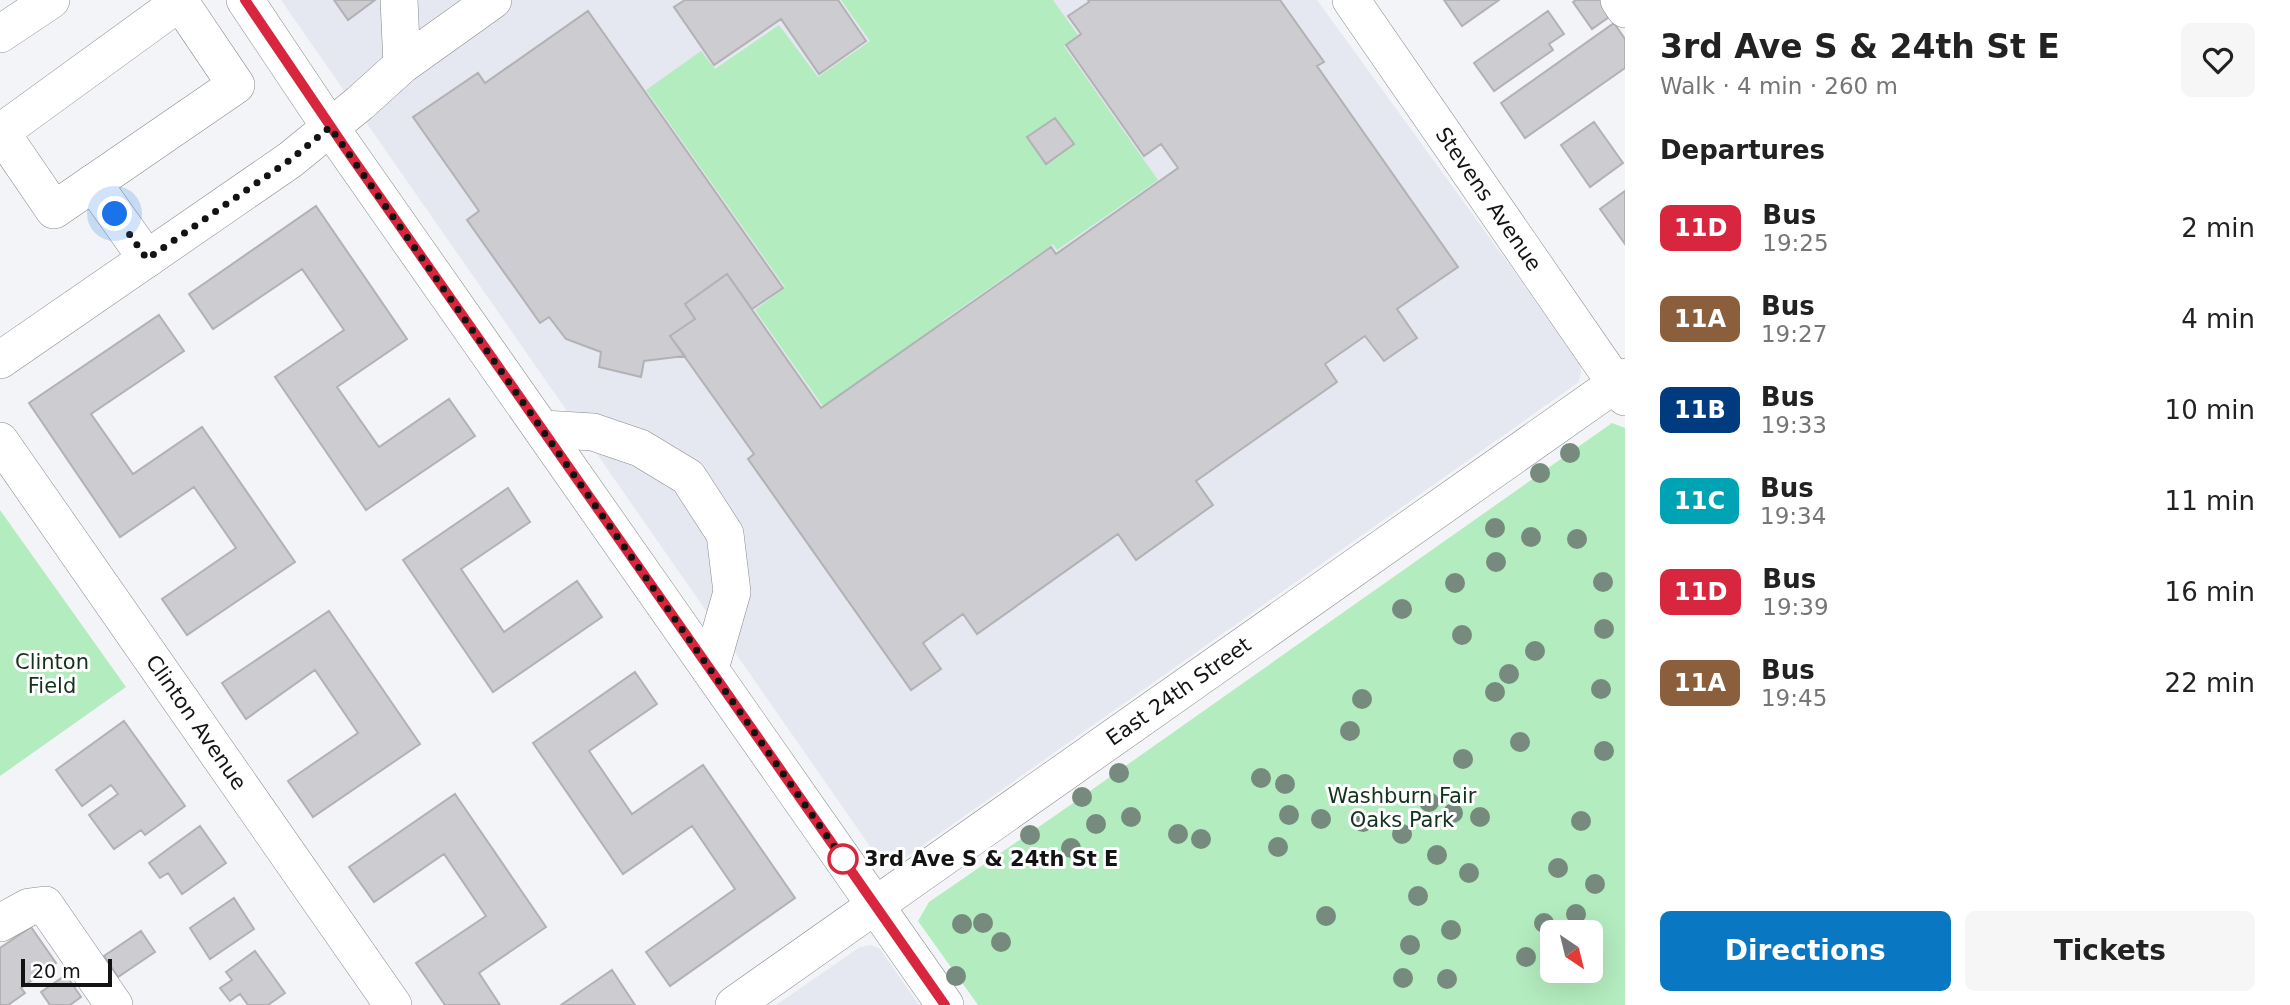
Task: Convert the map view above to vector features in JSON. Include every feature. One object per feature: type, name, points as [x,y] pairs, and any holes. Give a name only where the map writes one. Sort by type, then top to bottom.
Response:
[{"type":"street","points":[[0,34],[51,0]]},
{"type":"street","points":[[246,0],[330,127],[945,1005]]},
{"type":"street","points":[[399,0],[402,65]]},
{"type":"street","points":[[0,360],[290,160],[402,65],[493,0]]},
{"type":"street","name":"Stevens Avenue","points":[[1351,0],[1622,386]]},
{"type":"street","points":[[1619,0],[1625,9]]},
{"type":"street","points":[[180,2],[236,85],[54,210],[0,131],[180,2]]},
{"type":"street","points":[[93,183],[147,259]]},
{"type":"street","name":"East 24th Street","points":[[734,1005],[1622,386]]},
{"type":"street","points":[[543,429],[593,432],[640,448],[688,477],[725,534],[732,592],[710,669]]},
{"type":"street","name":"Clinton Avenue","points":[[0,441],[393,1005]]},
{"type":"street","points":[[0,923],[29,907],[45,905],[114,1005]]},
{"type":"shaded area","points":[[281,0],[1317,0],[1580,362],[1579,382],[905,858],[887,859],[876,855]]},
{"type":"shaded area","points":[[871,945],[880,949],[919,1005],[776,1005],[860,947]]},
{"type":"green space","points":[[841,0],[1053,0],[1078,35],[1064,46],[1158,180],[1057,250],[1053,244],[942,321],[946,328],[825,409],[755,310],[785,287],[646,90],[701,51],[715,69],[779,25],[818,77],[870,41]]},
{"type":"green space","name":"Washburn Fair Oaks Park","points":[[1612,423],[1625,428],[1625,1005],[978,1005],[918,921],[929,902]]},
{"type":"green space","name":"Clinton Field","points":[[0,510],[126,687],[0,776]]},
{"type":"building","points":[[334,0],[375,0],[348,20]]},
{"type":"building","points":[[685,0],[838,0],[866,41],[819,74],[781,19],[714,65],[674,7]]},
{"type":"building","points":[[1088,0],[1280,0],[1324,62],[1317,66],[1458,267],[1397,309],[1417,338],[1384,361],[1365,336],[1325,364],[1337,382],[1196,481],[1213,505],[1136,560],[1118,534],[977,634],[963,614],[923,643],[941,669],[911,690],[748,459],[754,454],[670,336],[695,319],[685,304],[727,274],[821,408],[1051,247],[1056,254],[1178,168],[1161,144],[1144,156],[1066,45],[1081,34],[1068,16],[1089,2]]},
{"type":"building","points":[[1444,0],[1499,0],[1462,26]]},
{"type":"building","points":[[1612,0],[1619,10],[1592,29],[1573,2]]},
{"type":"building","points":[[588,11],[783,288],[752,309],[727,274],[685,304],[695,319],[670,336],[685,356],[644,361],[641,377],[599,367],[601,352],[566,339],[549,317],[540,323],[467,220],[479,211],[413,117],[478,73],[485,83]]},
{"type":"building","points":[[1548,11],[1564,34],[1549,44],[1553,50],[1494,91],[1474,63]]},
{"type":"building","points":[[1614,23],[1625,39],[1625,68],[1525,138],[1501,103]]},
{"type":"building","points":[[1055,118],[1074,144],[1046,164],[1027,137]]},
{"type":"building","points":[[1594,122],[1623,163],[1590,187],[1561,145]]},
{"type":"building","points":[[1625,191],[1625,244],[1600,209]]},
{"type":"building","points":[[316,206],[407,339],[337,387],[379,447],[449,399],[475,436],[366,510],[275,377],[344,330],[302,269],[213,329],[189,294]]},
{"type":"building","points":[[159,315],[184,351],[91,414],[133,474],[202,427],[295,562],[187,635],[162,599],[236,548],[194,487],[120,537],[29,403]]},
{"type":"building","points":[[508,488],[530,522],[461,569],[504,632],[577,581],[602,617],[493,692],[403,560]]},
{"type":"building","points":[[329,611],[420,744],[313,817],[288,781],[358,733],[315,670],[246,719],[222,683]]},
{"type":"building","points":[[635,672],[657,704],[589,751],[632,814],[703,765],[795,898],[670,986],[646,952],[735,889],[692,826],[623,874],[533,743]]},
{"type":"building","points":[[124,721],[185,806],[145,835],[141,830],[114,849],[89,815],[118,794],[111,785],[82,806],[56,770]]},
{"type":"building","points":[[455,794],[546,927],[479,973],[500,1005],[445,1005],[416,963],[486,916],[444,854],[374,902],[349,867]]},
{"type":"building","points":[[200,826],[226,863],[182,894],[168,873],[160,878],[149,863]]},
{"type":"building","points":[[234,898],[254,929],[210,959],[190,928]]},
{"type":"building","points":[[31,927],[56,963],[21,988],[25,993],[8,1005],[0,1005],[0,948]]},
{"type":"building","points":[[141,931],[155,952],[118,977],[104,956]]},
{"type":"building","points":[[255,951],[285,993],[268,1005],[248,1005],[240,994],[230,1001],[220,988],[232,980],[226,972]]},
{"type":"building","points":[[612,970],[635,1005],[561,1005],[587,987]]},
{"type":"building","points":[[66,975],[81,997],[70,1005],[50,1005],[41,992]]},
{"type":"bus line","name":"11D","points":[[245,0],[346,149],[945,1005]]},
{"type":"place","name":"3rd Ave S & 24th St E","points":[[843,859]]},
{"type":"route","points":[[115,214],[147,259],[290,160],[330,127],[843,859]]}]
